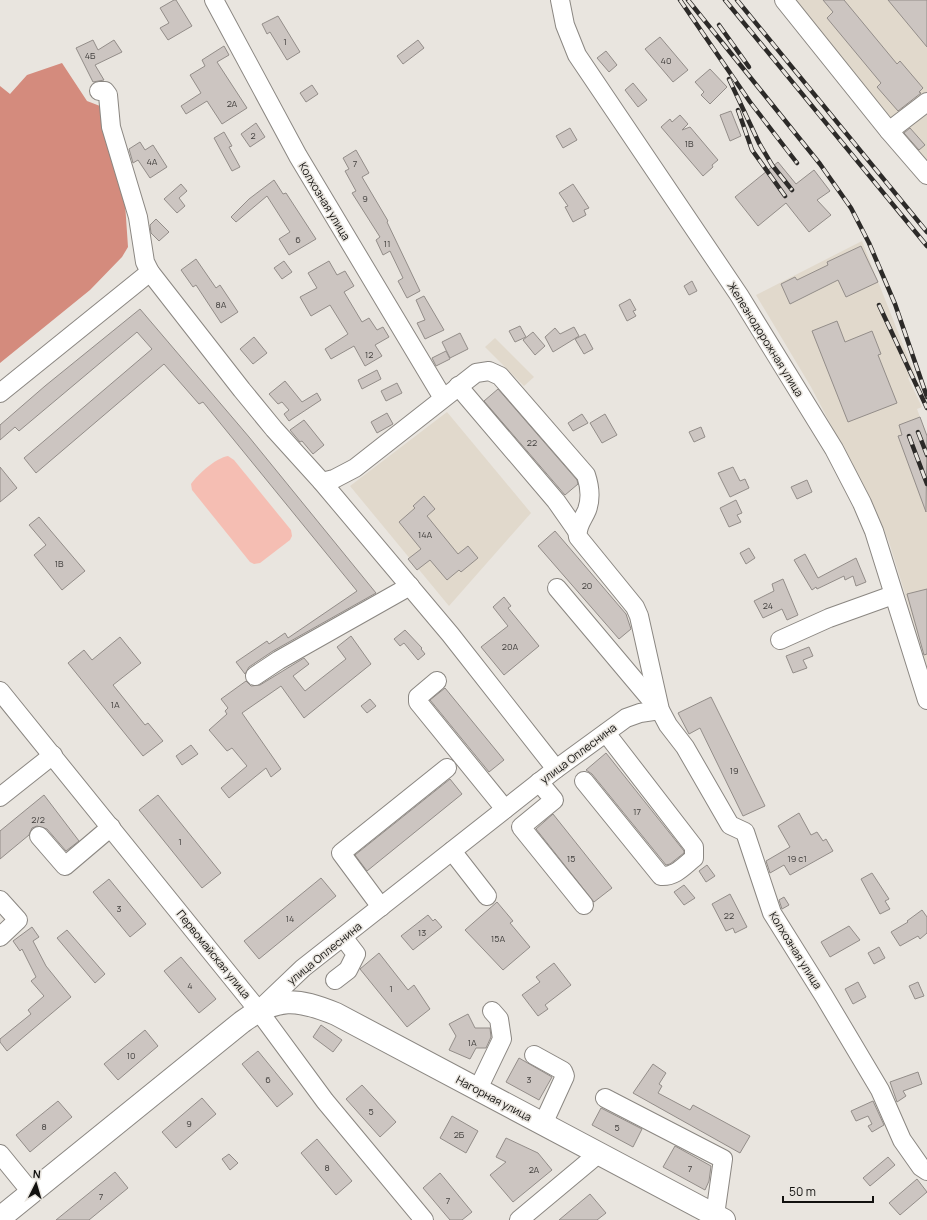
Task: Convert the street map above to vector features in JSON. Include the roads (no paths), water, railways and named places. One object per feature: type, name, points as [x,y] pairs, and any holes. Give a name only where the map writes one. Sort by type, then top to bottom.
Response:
[{"type":"main road","name":"Нагорная улица","points":[[258,1010],[285,1001],[312,1004],[336,1014],[720,1218]]},
{"type":"main road","name":"улица Оплеснина","points":[[0,1218],[258,1010]]},
{"type":"street","name":"Колхозная улица","points":[[214,0],[298,156],[443,398]]},
{"type":"street","name":"Железнодорожная улица","points":[[560,0],[565,25],[578,55],[739,295],[834,449],[862,502],[874,531],[927,700]]},
{"type":"street","points":[[784,0],[889,131],[927,175]]},
{"type":"street","points":[[99,91],[105,91],[108,95],[111,127],[138,217],[145,262],[150,272],[242,390],[274,429],[322,482],[455,640],[556,769]]},
{"type":"street","points":[[889,131],[927,102]]},
{"type":"street","points":[[0,393],[150,272]]},
{"type":"street","points":[[322,482],[334,479],[355,468],[472,376],[483,371],[495,372],[586,475],[590,492],[587,510],[577,531]]},
{"type":"street","points":[[458,386],[556,501],[577,531],[582,544],[635,608],[639,616],[660,710]]},
{"type":"street","points":[[255,676],[279,660],[410,586]]},
{"type":"street","points":[[558,588],[660,710]]},
{"type":"street","points":[[780,640],[828,618],[893,595]]},
{"type":"street","points":[[437,681],[418,697],[418,702],[505,809]]},
{"type":"street","name":"Первомайская улица","points":[[0,691],[258,1010],[325,1101],[424,1220]]},
{"type":"street","name":"Колхозная улица","points":[[660,710],[668,725],[685,747],[730,824],[745,832],[772,913],[880,1090],[902,1140],[921,1167],[927,1171]]},
{"type":"street","name":"улица Оплеснина","points":[[258,1010],[303,968],[556,769],[626,718],[640,713],[660,710]]},
{"type":"street","points":[[584,781],[661,876],[668,877],[673,875],[694,858],[694,847],[606,733]]},
{"type":"street","points":[[0,797],[52,755]]},
{"type":"street","points":[[381,907],[341,853],[448,768]]},
{"type":"street","points":[[539,782],[554,800],[521,827],[584,905]]},
{"type":"street","points":[[39,836],[65,866],[111,827]]},
{"type":"street","points":[[452,851],[487,896]]},
{"type":"street","points":[[0,900],[18,920],[0,937]]},
{"type":"street","points":[[335,980],[348,970],[356,954],[343,937]]},
{"type":"street","points":[[478,1089],[502,1039],[499,1018],[492,1011]]},
{"type":"street","points":[[534,1055],[563,1071],[565,1076],[543,1124]]},
{"type":"street","points":[[605,1098],[723,1159],[720,1218]]},
{"type":"street","points":[[0,1154],[31,1192]]},
{"type":"street","points":[[519,1220],[598,1154]]},
{"type":"railway","points":[[680,0],[750,102],[797,163]]},
{"type":"railway","points":[[688,0],[820,164],[851,208],[869,243],[895,304],[927,397]]},
{"type":"railway","points":[[725,0],[927,246]]},
{"type":"railway","points":[[737,0],[927,232]]},
{"type":"railway","points":[[719,25],[749,67]]},
{"type":"railway","points":[[729,79],[759,143],[772,165],[792,190]]},
{"type":"railway","points":[[738,110],[752,150],[785,196]]},
{"type":"railway","points":[[879,305],[927,408]]},
{"type":"railway","points":[[918,432],[927,455]]},
{"type":"railway","points":[[909,436],[927,484]]}]
